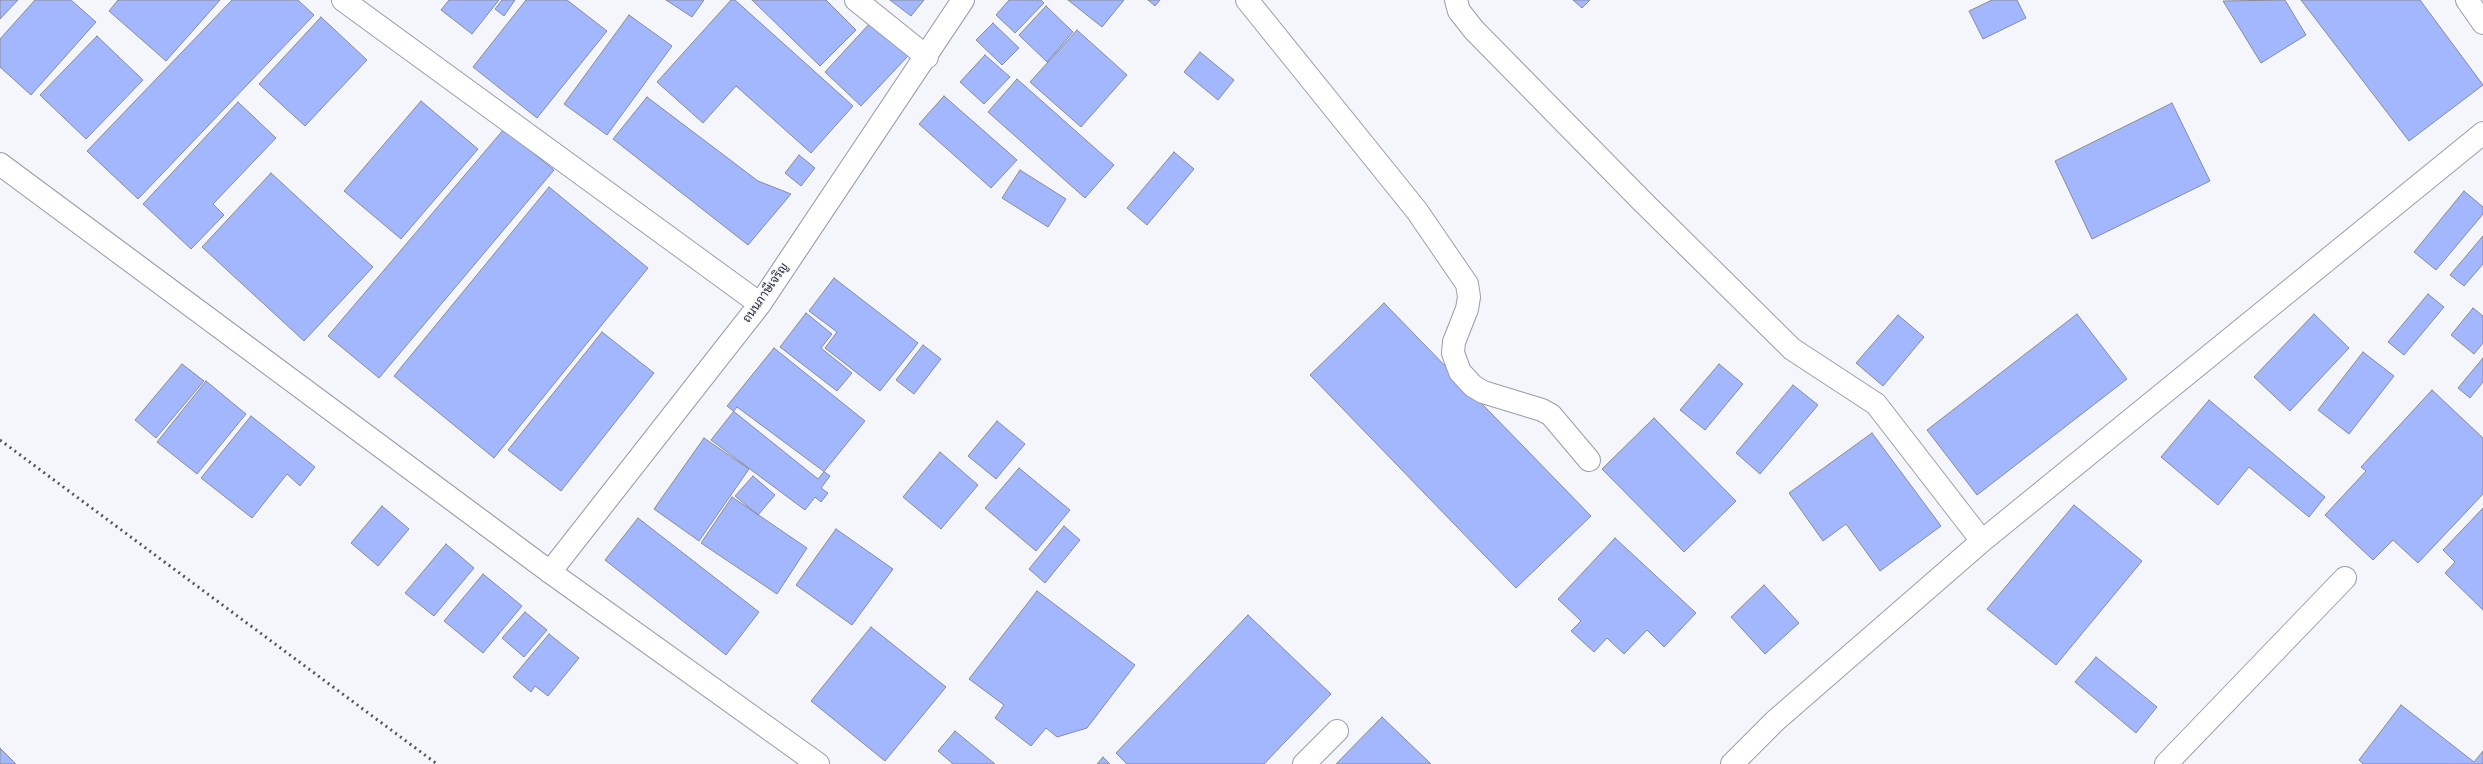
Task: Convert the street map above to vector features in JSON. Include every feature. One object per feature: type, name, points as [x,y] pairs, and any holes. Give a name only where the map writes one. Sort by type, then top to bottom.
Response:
[{"type":"street","points":[[343,0],[760,304]]},
{"type":"street","points":[[856,0],[927,57]]},
{"type":"street","name":"ถนนภาษีเจริญ","points":[[550,572],[760,304],[927,57],[963,0]]},
{"type":"street","points":[[1247,0],[1417,211],[1466,284],[1469,297],[1467,309],[1454,342],[1453,353],[1460,372],[1473,386],[1483,392],[1542,410],[1551,415],[1589,460]]},
{"type":"street","points":[[1456,0],[1459,11],[1474,30],[1642,201],[1792,349],[1876,404],[1982,541]]},
{"type":"street","points":[[2466,0],[2483,23]]},
{"type":"street","points":[[1732,764],[1775,721],[1982,541],[2483,133]]},
{"type":"street","points":[[0,164],[550,572],[818,764]]},
{"type":"street","points":[[2166,764],[2345,578]]},
{"type":"street","points":[[1304,764],[1337,731]]},
{"type":"building","points":[[0,0],[18,0],[0,19]]},
{"type":"building","points":[[35,0],[71,0],[96,22],[31,95],[0,67],[0,39]]},
{"type":"building","points":[[118,0],[220,0],[166,61],[109,11]]},
{"type":"building","points":[[232,0],[298,0],[314,15],[138,199],[87,151]]},
{"type":"building","points":[[449,0],[499,0],[472,34],[441,10]]},
{"type":"building","points":[[502,0],[515,0],[504,16],[495,9]]},
{"type":"building","points":[[526,0],[567,0],[607,31],[537,118],[473,67]]},
{"type":"building","points":[[666,0],[704,0],[692,17]]},
{"type":"building","points":[[731,0],[735,0],[853,106],[811,153],[736,86],[703,123],[657,82]]},
{"type":"building","points":[[752,0],[826,0],[856,30],[820,66]]},
{"type":"building","points":[[890,0],[924,0],[911,16]]},
{"type":"building","points":[[1009,0],[1041,0],[1044,3],[1015,33],[996,15]]},
{"type":"building","points":[[1068,0],[1124,0],[1102,27]]},
{"type":"building","points":[[1148,0],[1160,0],[1155,6]]},
{"type":"building","points":[[1573,0],[1590,0],[1582,8]]},
{"type":"building","points":[[1992,0],[2017,0],[2026,18],[1983,39],[1969,11]]},
{"type":"building","points":[[2285,0],[2306,35],[2261,63],[2223,1]]},
{"type":"building","points":[[2301,0],[2420,0],[2483,85],[2409,141]]},
{"type":"building","points":[[1046,6],[1073,32],[1047,62],[1019,35]]},
{"type":"building","points":[[629,15],[672,46],[607,135],[564,104]]},
{"type":"building","points":[[321,17],[367,60],[305,126],[259,84]]},
{"type":"building","points":[[871,22],[908,56],[861,106],[825,72]]},
{"type":"building","points":[[993,23],[1019,48],[1002,65],[976,40]]},
{"type":"building","points":[[1077,30],[1127,75],[1081,127],[1030,82]]},
{"type":"building","points":[[97,36],[143,80],[86,139],[40,95]]},
{"type":"building","points":[[1200,52],[1234,80],[1218,100],[1184,72]]},
{"type":"building","points":[[985,55],[1010,77],[984,104],[960,82]]},
{"type":"building","points":[[1017,79],[1114,165],[1085,198],[988,112]]},
{"type":"building","points":[[944,96],[1017,160],[991,188],[919,124]]},
{"type":"building","points":[[647,97],[758,181],[791,194],[748,245],[613,139]]},
{"type":"building","points":[[421,101],[478,149],[401,239],[344,191]]},
{"type":"building","points":[[238,102],[276,138],[213,204],[224,215],[191,249],[143,204]]},
{"type":"building","points":[[2172,103],[2210,181],[2092,239],[2055,161]]},
{"type":"building","points":[[504,129],[554,170],[379,378],[328,336]]},
{"type":"building","points":[[1174,152],[1194,169],[1147,225],[1127,208]]},
{"type":"building","points":[[799,155],[815,168],[801,186],[785,173]]},
{"type":"building","points":[[1020,170],[1066,199],[1048,227],[1002,198]]},
{"type":"building","points":[[271,173],[373,267],[304,341],[202,247]]},
{"type":"building","points":[[549,187],[648,268],[494,458],[394,376]]},
{"type":"building","points":[[2464,191],[2483,207],[2483,214],[2436,270],[2414,252]]},
{"type":"building","points":[[2483,236],[2483,264],[2464,286],[2450,275]]},
{"type":"building","points":[[834,278],[918,343],[880,391],[825,348],[837,332],[809,311]]},
{"type":"building","points":[[2428,294],[2444,307],[2404,355],[2388,342]]},
{"type":"building","points":[[1384,303],[1591,516],[1516,588],[1310,375]]},
{"type":"building","points":[[2473,308],[2483,316],[2483,343],[2474,354],[2451,335]]},
{"type":"building","points":[[806,313],[832,334],[821,348],[852,373],[837,391],[780,347]]},
{"type":"building","points":[[2077,314],[2127,379],[1977,495],[1927,430]]},
{"type":"building","points":[[2314,314],[2349,348],[2290,411],[2254,377]]},
{"type":"building","points":[[1898,315],[1924,337],[1883,386],[1856,363]]},
{"type":"building","points":[[602,332],[654,373],[561,491],[508,450]]},
{"type":"building","points":[[923,345],[941,359],[914,394],[896,380]]},
{"type":"building","points":[[774,348],[865,421],[818,479],[727,406]]},
{"type":"building","points":[[2363,352],[2394,376],[2349,434],[2318,410]]},
{"type":"building","points":[[2483,358],[2483,382],[2470,398],[2458,388]]},
{"type":"building","points":[[182,364],[204,381],[156,438],[135,420]]},
{"type":"building","points":[[1719,364],[1743,384],[1705,430],[1680,410]]},
{"type":"building","points":[[206,381],[246,414],[197,474],[157,442]]},
{"type":"building","points":[[1793,385],[1818,405],[1760,474],[1736,453]]},
{"type":"building","points":[[2432,390],[2483,438],[2483,494],[2418,563],[2393,540],[2373,560],[2325,515],[2366,471],[2361,467]]},
{"type":"building","points":[[2209,400],[2325,497],[2309,517],[2249,467],[2218,505],[2161,457]]},
{"type":"building","points":[[737,407],[830,476],[821,488],[828,493],[821,502],[815,497],[805,510],[711,440]]},
{"type":"building","points":[[251,416],[315,467],[300,486],[287,474],[252,518],[201,478]]},
{"type":"building","points":[[1654,418],[1736,501],[1684,552],[1602,469]]},
{"type":"building","points":[[997,421],[1025,444],[996,479],[968,456]]},
{"type":"building","points":[[1872,433],[1941,526],[1880,571],[1846,524],[1823,541],[1789,493]]},
{"type":"building","points":[[704,438],[749,469],[699,541],[654,509]]},
{"type":"building","points":[[940,452],[978,485],[941,529],[903,497]]},
{"type":"building","points":[[1019,468],[1070,510],[1036,551],[985,508]]},
{"type":"building","points":[[753,476],[775,495],[758,515],[735,496]]},
{"type":"building","points":[[732,497],[807,548],[777,594],[701,543]]},
{"type":"building","points":[[2074,505],[2142,561],[2056,665],[1987,609]]},
{"type":"building","points":[[382,506],[409,529],[378,566],[351,543]]},
{"type":"building","points":[[2483,508],[2483,610],[2445,573],[2455,562],[2443,550]]},
{"type":"building","points":[[638,518],[759,612],[726,655],[605,560]]},
{"type":"building","points":[[1064,526],[1080,540],[1045,583],[1029,569]]},
{"type":"building","points":[[836,529],[893,569],[852,625],[796,585]]},
{"type":"building","points":[[1615,538],[1696,613],[1664,647],[1647,630],[1624,654],[1607,638],[1594,652],[1571,631],[1581,621],[1558,599]]},
{"type":"building","points":[[446,544],[474,568],[434,616],[405,593]]},
{"type":"building","points":[[483,574],[522,606],[483,653],[444,621]]},
{"type":"building","points":[[1764,585],[1799,623],[1765,654],[1731,617]]},
{"type":"building","points":[[1037,591],[1135,665],[1087,728],[1057,737],[1046,728],[1031,746],[995,718],[1004,705],[969,679]]},
{"type":"building","points":[[525,612],[547,630],[524,657],[502,638]]},
{"type":"building","points":[[1248,615],[1331,694],[1264,764],[1127,764],[1116,753]]},
{"type":"building","points":[[871,627],[946,687],[885,761],[811,701]]},
{"type":"building","points":[[549,634],[579,658],[548,696],[535,686],[531,692],[513,677]]},
{"type":"building","points":[[2096,657],[2157,707],[2136,733],[2075,682]]},
{"type":"building","points":[[2401,705],[2474,762],[2483,751],[2483,764],[2363,764],[2359,760]]},
{"type":"building","points":[[1382,717],[1431,764],[1336,764]]},
{"type":"building","points":[[955,731],[995,764],[953,764],[938,751]]},
{"type":"building","points":[[0,748],[16,764],[0,764]]},
{"type":"building","points":[[1103,757],[1110,764],[1097,764]]},
{"type":"railway","points":[[0,440],[437,764]]}]
